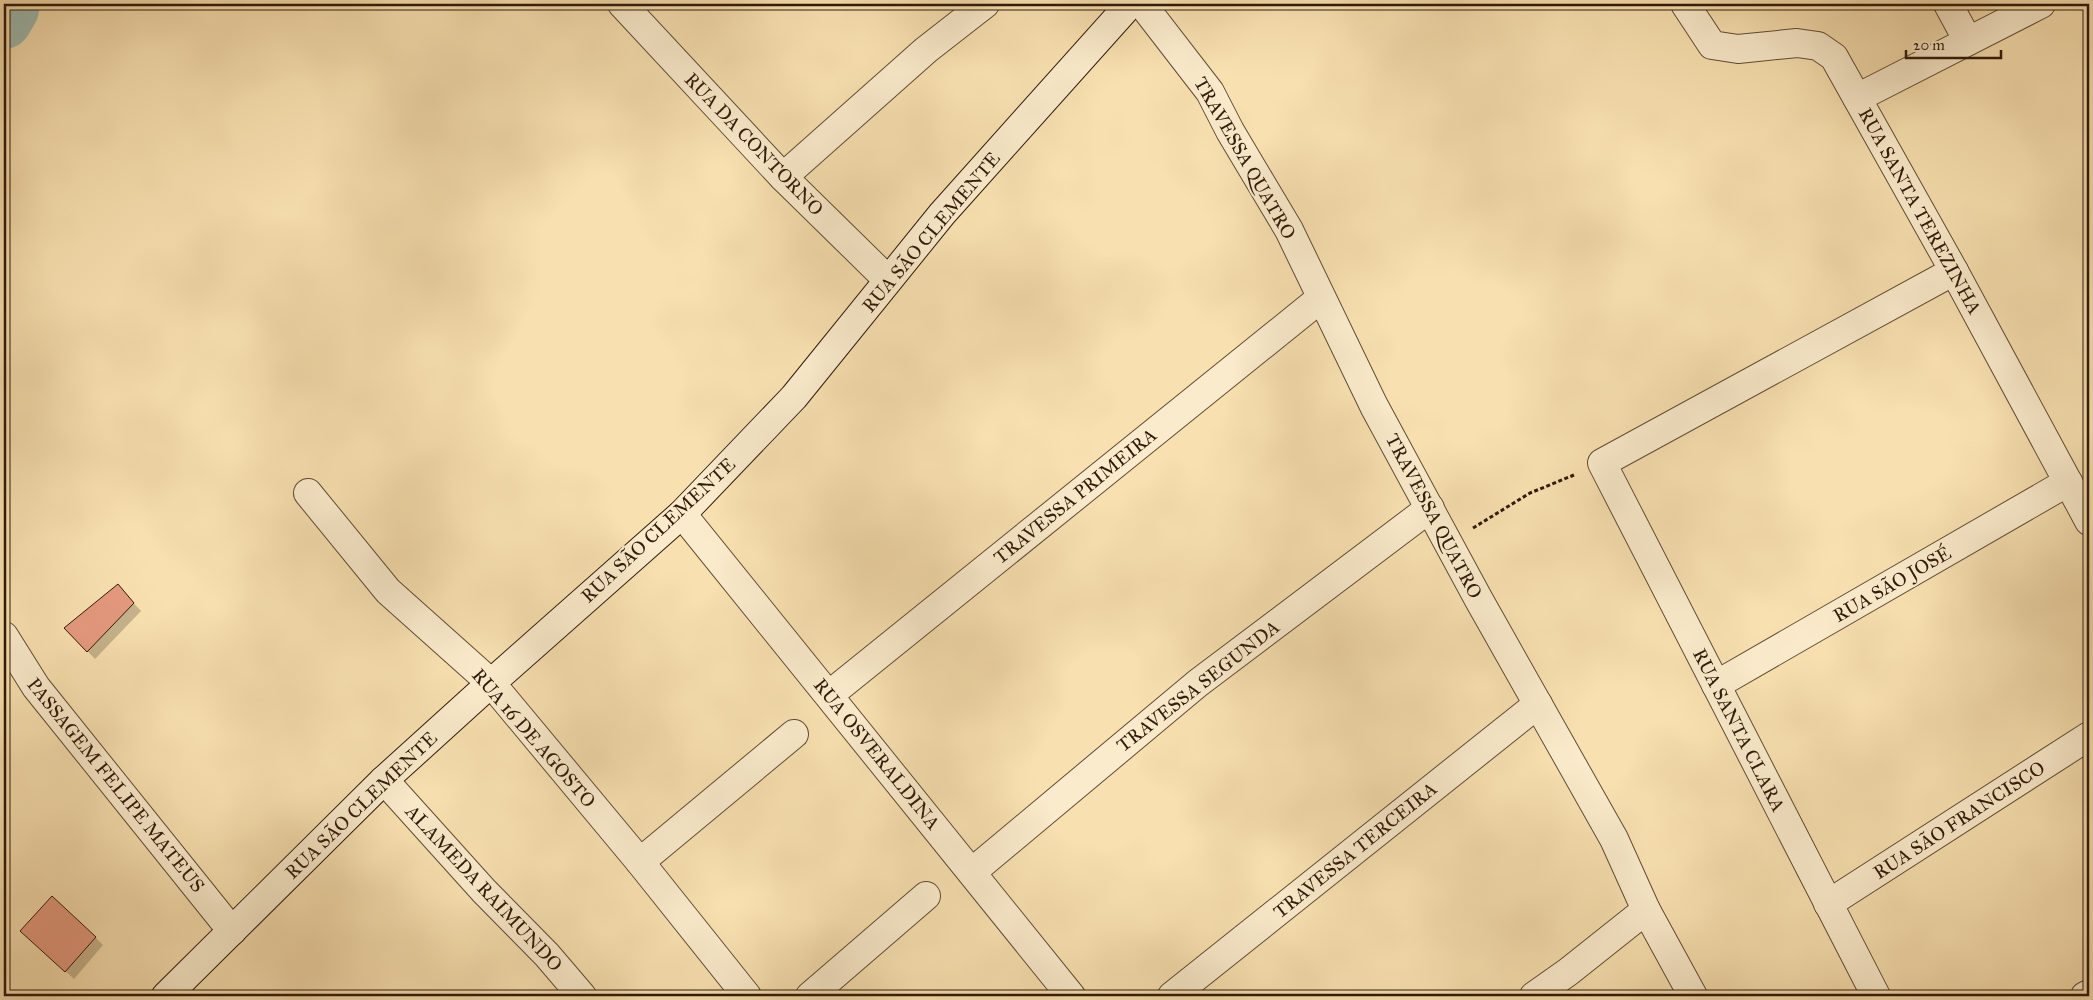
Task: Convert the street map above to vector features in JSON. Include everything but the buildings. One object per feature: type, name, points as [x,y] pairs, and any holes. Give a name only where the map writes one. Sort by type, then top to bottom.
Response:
[{"type":"street","name":"RUA DA CONTORNO","points":[[623,4],[783,177],[888,280]]},
{"type":"street","points":[[783,177],[926,50],[985,4]]},
{"type":"street","name":"RUA SÃO CLEMENTE","points":[[166,996],[384,780],[682,514],[794,397],[942,214],[1130,4]]},
{"type":"street","name":"TRAVESSA QUATRO","points":[[1142,4],[1210,92],[1230,131],[1289,230],[1374,406],[1448,543],[1614,839],[1646,910]]},
{"type":"street","name":"RUA SANTA TEREZINHA","points":[[1685,4],[1712,45],[1738,49],[1798,43],[1818,46],[1834,57],[1954,271],[2089,522]]},
{"type":"street","points":[[1948,4],[1968,41]]},
{"type":"street","points":[[1857,98],[2041,4]]},
{"type":"street","points":[[1602,463],[1954,271]]},
{"type":"street","name":"TRAVESSA PRIMEIRA","points":[[830,695],[1321,298]]},
{"type":"street","name":"RUA SANTA CLARA","points":[[1602,463],[1876,996]]},
{"type":"street","name":"RUA SÃO JOSÉ","points":[[1716,685],[2068,482]]},
{"type":"street","name":"RUA 16 DE AGOSTO","points":[[308,492],[388,591],[491,683],[640,862],[747,996]]},
{"type":"street","name":"TRAVESSA SEGUNDA","points":[[972,872],[1198,683],[1430,508]]},
{"type":"street","name":"RUA OSVERALDINA","points":[[682,514],[1071,996]]},
{"type":"street","name":"PASSAGEM FELIPE MATEUS","points":[[4,636],[36,687],[133,805],[232,931]]},
{"type":"street","name":"TRAVESSA TERCEIRA","points":[[1172,996],[1538,704]]},
{"type":"street","points":[[640,862],[794,734]]},
{"type":"street","name":"RUA SÃO FRANCISCO","points":[[1828,904],[2089,736]]},
{"type":"street","name":"ALAMEDA RAIMUNDO","points":[[384,780],[484,891],[547,955],[582,996]]},
{"type":"street","points":[[810,996],[926,896]]},
{"type":"street","points":[[1534,996],[1568,972],[1646,910],[1693,996]]},
{"type":"street","points":[[2085,996],[2089,994]]},
{"type":"path","points":[[1448,543],[1530,493],[1602,463]]},
{"type":"waterway","points":[[4,21],[11,9],[7,4]]}]
